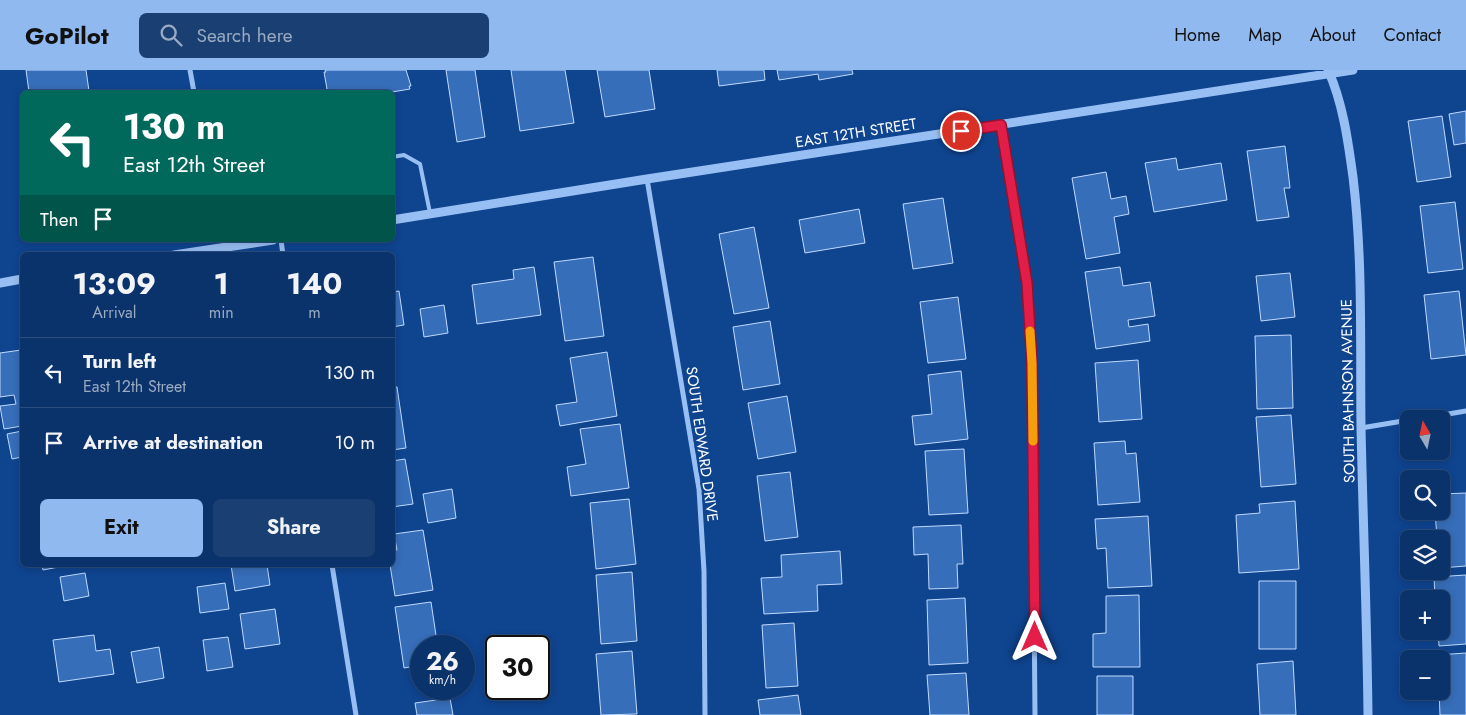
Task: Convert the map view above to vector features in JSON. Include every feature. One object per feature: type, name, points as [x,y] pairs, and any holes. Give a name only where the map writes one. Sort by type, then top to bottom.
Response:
[{"type":"street","points":[[190,70],[194,90]]},
{"type":"street","name":"EAST 12TH STREET","points":[[395,220],[1328,72],[1353,70]]},
{"type":"street","name":"SOUTH BAHNSON AVENUE","points":[[1328,72],[1343,119],[1350,153],[1358,219],[1361,270],[1368,715]]},
{"type":"street","points":[[1001,125],[1027,283],[1032,363],[1035,715]]},
{"type":"street","name":"SOUTH EDWARD DRIVE","points":[[647,179],[699,490],[704,571],[705,715]]},
{"type":"street","points":[[187,252],[220,244],[246,242]]},
{"type":"street","points":[[0,283],[20,280]]},
{"type":"street","points":[[1450,414],[1466,411]]},
{"type":"street","points":[[1362,428],[1400,422]]},
{"type":"street","points":[[332,567],[356,715]]},
{"type":"lane","points":[[395,156],[404,155],[420,164],[430,214]]},
{"type":"building","points":[[26,70],[86,70],[89,90],[29,90]]},
{"type":"building","points":[[325,70],[406,70],[411,86],[409,86],[410,89],[395,92],[325,90],[327,89],[324,72],[326,72]]},
{"type":"building","points":[[446,70],[475,70],[485,137],[457,142]]},
{"type":"building","points":[[511,70],[565,70],[574,123],[520,131]]},
{"type":"building","points":[[597,70],[649,70],[655,109],[605,117]]},
{"type":"building","points":[[717,70],[764,70],[765,80],[719,86]]},
{"type":"building","points":[[777,70],[852,70],[853,74],[819,80],[818,74],[779,80]]},
{"type":"building","points":[[1466,111],[1466,143],[1454,145],[1449,114]]},
{"type":"building","points":[[1442,116],[1451,177],[1417,182],[1408,121]]},
{"type":"building","points":[[1285,146],[1290,188],[1284,188],[1289,217],[1257,221],[1247,151]]},
{"type":"building","points":[[1176,158],[1178,170],[1221,163],[1227,200],[1154,212],[1145,163]]},
{"type":"building","points":[[1106,172],[1111,199],[1126,196],[1129,214],[1114,217],[1120,253],[1086,259],[1072,178]]},
{"type":"building","points":[[943,198],[953,263],[913,269],[903,204]]},
{"type":"building","points":[[1455,202],[1463,269],[1428,273],[1420,206]]},
{"type":"building","points":[[859,209],[865,243],[805,253],[799,220]]},
{"type":"building","points":[[754,227],[769,308],[734,314],[719,234]]},
{"type":"building","points":[[593,257],[604,336],[565,341],[554,262]]},
{"type":"building","points":[[534,267],[541,315],[477,324],[472,285],[514,279],[513,270]]},
{"type":"building","points":[[1120,267],[1123,286],[1150,282],[1155,316],[1128,320],[1129,327],[1148,324],[1150,341],[1096,349],[1085,272]]},
{"type":"building","points":[[1290,273],[1295,317],[1261,321],[1256,276]]},
{"type":"building","points":[[399,291],[404,325],[395,326],[395,292]]},
{"type":"building","points":[[1459,291],[1466,355],[1431,359],[1424,295]]},
{"type":"building","points":[[958,297],[966,359],[928,363],[920,302]]},
{"type":"building","points":[[444,305],[448,333],[424,337],[420,309]]},
{"type":"building","points":[[770,321],[780,384],[743,390],[733,327]]},
{"type":"building","points":[[1291,335],[1293,408],[1257,409],[1255,336]]},
{"type":"building","points":[[20,350],[20,426],[4,429],[0,406],[16,404],[14,395],[0,397],[0,353]]},
{"type":"building","points":[[607,352],[617,416],[560,426],[556,405],[577,402],[570,358]]},
{"type":"building","points":[[1138,360],[1142,419],[1099,422],[1095,363]]},
{"type":"building","points":[[961,371],[968,439],[915,445],[912,416],[932,414],[928,375]]},
{"type":"building","points":[[395,387],[397,387],[406,448],[395,450]]},
{"type":"building","points":[[787,396],[796,452],[758,459],[748,403]]},
{"type":"building","points":[[1291,415],[1296,484],[1261,487],[1256,417]]},
{"type":"building","points":[[620,424],[629,488],[571,496],[567,467],[586,464],[580,429]]},
{"type":"building","points":[[20,431],[20,457],[12,459],[7,434]]},
{"type":"building","points":[[1125,441],[1126,454],[1136,453],[1140,502],[1098,505],[1094,443]]},
{"type":"building","points":[[964,449],[968,513],[929,515],[925,451]]},
{"type":"building","points":[[405,459],[413,504],[395,507],[395,461]]},
{"type":"building","points":[[790,472],[798,537],[765,541],[757,476]]},
{"type":"building","points":[[452,489],[456,518],[428,523],[423,494]]},
{"type":"building","points":[[1466,493],[1466,566],[1450,567],[1450,530],[1436,530],[1436,520],[1450,520],[1450,494]]},
{"type":"building","points":[[629,499],[636,564],[596,569],[590,503]]},
{"type":"building","points":[[1295,501],[1299,569],[1239,573],[1236,515],[1260,513],[1259,504]]},
{"type":"building","points":[[1148,516],[1152,586],[1108,588],[1106,548],[1097,549],[1095,519]]},
{"type":"building","points":[[961,525],[963,564],[957,564],[958,588],[929,589],[928,554],[914,555],[913,527]]},
{"type":"building","points":[[423,530],[433,590],[395,596],[390,567],[395,567],[395,550],[397,550],[395,534]]},
{"type":"building","points":[[840,551],[842,584],[817,585],[818,611],[764,614],[761,578],[782,577],[781,555]]},
{"type":"building","points":[[42,567],[59,567],[43,570]]},
{"type":"building","points":[[231,567],[267,567],[270,585],[235,591]]},
{"type":"building","points":[[632,572],[637,641],[601,644],[596,575]]},
{"type":"building","points":[[85,573],[89,596],[64,601],[60,577]]},
{"type":"building","points":[[1466,575],[1466,644],[1439,646],[1439,640],[1450,640],[1450,590],[1435,590],[1434,580],[1450,580],[1450,576]]},
{"type":"building","points":[[1259,581],[1296,581],[1296,649],[1259,649]]},
{"type":"building","points":[[225,583],[229,609],[200,613],[197,587]]},
{"type":"building","points":[[1139,595],[1140,667],[1093,667],[1093,634],[1106,633],[1106,596]]},
{"type":"building","points":[[965,598],[968,663],[929,665],[927,600]]},
{"type":"building","points":[[431,602],[436,635],[410,635],[410,667],[404,668],[395,607]]},
{"type":"building","points":[[275,609],[280,644],[245,649],[240,614]]},
{"type":"building","points":[[794,623],[798,686],[766,688],[762,625]]},
{"type":"building","points":[[94,635],[96,651],[110,649],[114,674],[59,682],[53,640]]},
{"type":"building","points":[[228,637],[233,667],[207,671],[203,640]]},
{"type":"building","points":[[159,647],[164,678],[137,683],[131,652]]},
{"type":"building","points":[[632,651],[637,714],[601,715],[596,654]]},
{"type":"building","points":[[1466,653],[1466,715],[1440,715],[1439,700],[1450,700],[1450,654]]},
{"type":"building","points":[[1293,661],[1296,715],[1260,715],[1257,664]]},
{"type":"building","points":[[966,673],[969,715],[930,715],[927,675]]},
{"type":"building","points":[[1097,676],[1133,676],[1133,715],[1097,715]]},
{"type":"building","points":[[798,695],[801,715],[760,715],[758,700]]},
{"type":"building","points":[[450,700],[453,715],[417,715],[415,703]]},
{"type":"slow traffic","points":[[1030,331],[1033,441]]},
{"type":"route","points":[[961,131],[1001,125],[1027,283],[1032,363],[1035,637]]}]
